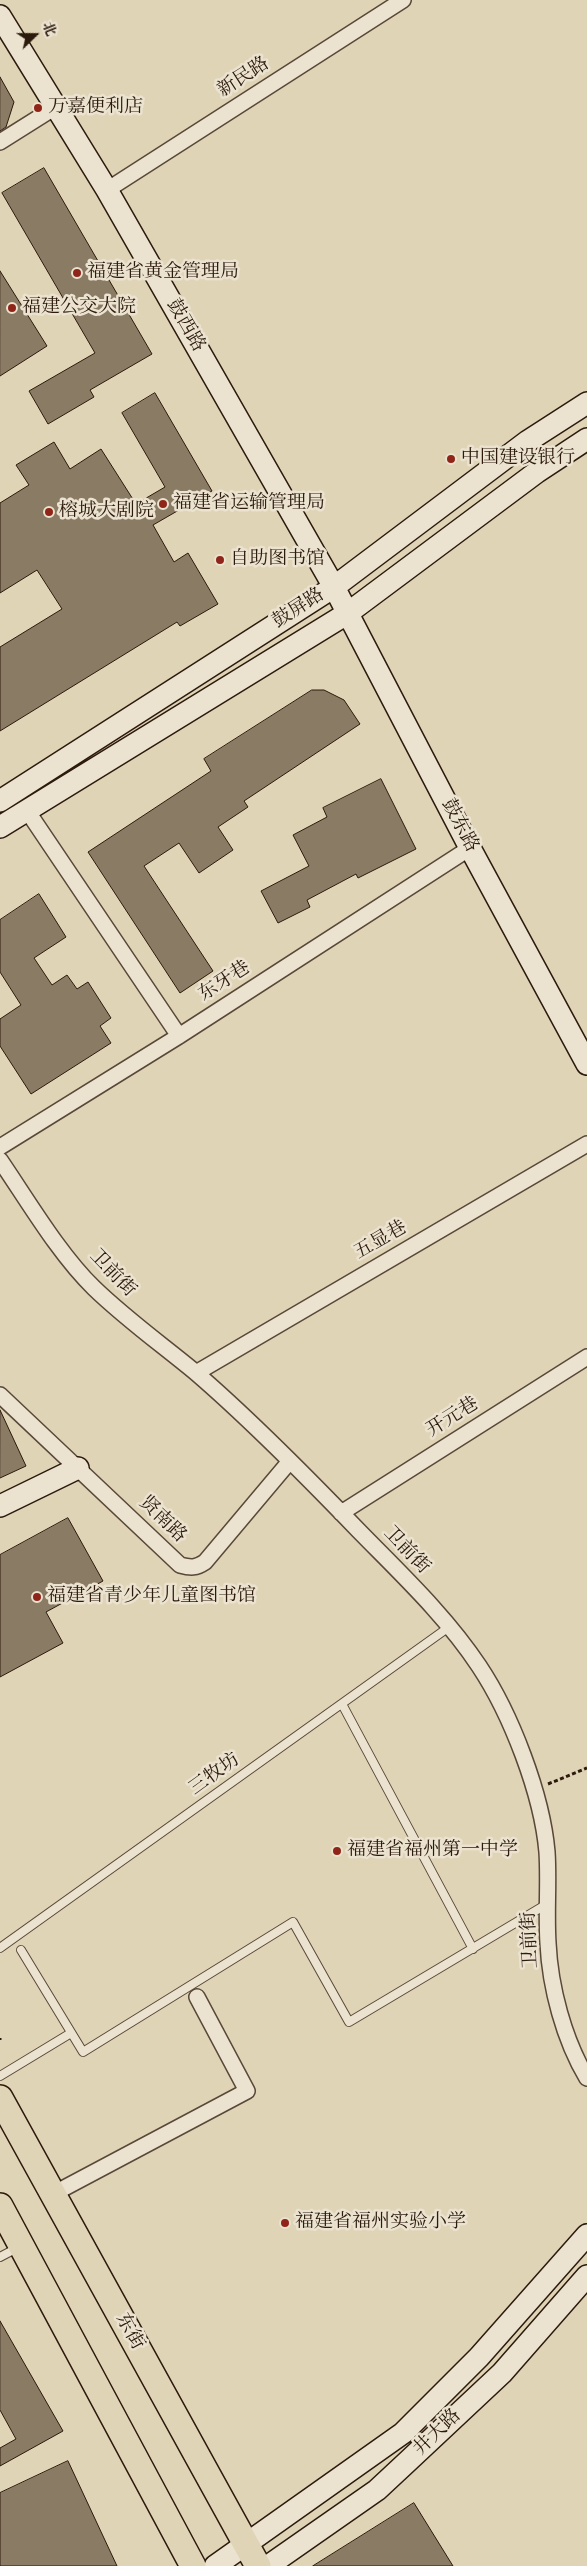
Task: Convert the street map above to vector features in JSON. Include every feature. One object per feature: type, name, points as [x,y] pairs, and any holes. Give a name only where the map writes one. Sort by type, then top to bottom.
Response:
[{"type":"main road","name":"东街","points":[[0,2098],[252,2556]]},
{"type":"main road","points":[[0,2206],[10,2251],[193,2566]]},
{"type":"street","name":"新民路","points":[[107,190],[403,0]]},
{"type":"street","name":"鼓西路","points":[[0,16],[54,108],[107,190],[334,586]]},
{"type":"street","points":[[0,142],[54,108]]},
{"type":"street","name":"鼓屏路","points":[[0,801],[334,586],[528,441],[587,403]]},
{"type":"street","name":"鼓屏路","points":[[0,827],[26,809],[348,613],[537,472],[587,439]]},
{"type":"street","name":"鼓东路","points":[[334,586],[470,848],[587,1064]]},
{"type":"street","points":[[26,809],[180,1036]]},
{"type":"street","name":"东牙巷","points":[[0,1147],[180,1036],[470,848]]},
{"type":"street","name":"五显巷","points":[[196,1373],[587,1144]]},
{"type":"street","name":"卫前街","points":[[0,1160],[56,1241],[92,1286],[196,1373],[290,1461],[341,1512],[449,1627],[479,1667],[518,1745],[542,1818],[547,1851],[548,1943],[552,1976],[564,2026],[587,2078]]},
{"type":"street","name":"开元巷","points":[[341,1512],[587,1357]]},
{"type":"street","name":"贤南路","points":[[0,1394],[180,1565],[197,1567],[205,1562],[290,1461]]},
{"type":"street","points":[[0,1506],[78,1468]]},
{"type":"street","points":[[53,2194],[247,2091],[197,1997]]},
{"type":"street","points":[[215,2566],[252,2556],[403,2433],[479,2357],[587,2235]]},
{"type":"street","name":"井大路","points":[[268,2566],[377,2490],[406,2464],[502,2373],[587,2276]]},
{"type":"lane","name":"三牧坊","points":[[0,1948],[449,1627]]},
{"type":"lane","points":[[342,1704],[473,1949]]},
{"type":"lane","points":[[22,1950],[83,2052],[293,1922],[349,2022],[549,1902]]},
{"type":"lane","points":[[0,2076],[72,2033]]},
{"type":"path","points":[[534,1789],[587,1768]]},
{"type":"building","points":[[0,77],[14,102],[6,127],[0,131]]},
{"type":"building","name":"福建省黄金管理局","points":[[44,168],[152,354],[90,390],[94,397],[48,424],[29,391],[95,353],[2,193]]},
{"type":"building","name":"福建公交大院","points":[[0,271],[47,346],[0,376]]},
{"type":"building","points":[[155,393],[212,491],[153,525],[174,562],[188,553],[218,604],[180,626],[177,622],[0,731],[0,647],[62,609],[37,570],[0,593],[0,503],[29,485],[16,465],[54,442],[70,469],[101,449],[136,504],[165,487],[122,413]]},
{"type":"building","points":[[312,690],[324,690],[344,700],[360,724],[244,801],[248,807],[218,827],[233,850],[199,873],[179,843],[144,866],[213,971],[180,993],[88,852],[211,771],[204,759]]},
{"type":"building","points":[[381,779],[416,849],[358,878],[356,874],[307,900],[310,907],[278,923],[261,891],[309,866],[293,835],[327,817],[323,808]]},
{"type":"building","points":[[39,894],[66,937],[34,958],[52,985],[67,975],[77,989],[88,982],[111,1018],[100,1026],[111,1043],[31,1094],[0,1046],[0,1019],[21,1005],[0,972],[0,920]]},
{"type":"building","points":[[0,1410],[26,1466],[0,1478]]},
{"type":"building","name":"福建省青少年儿童图书馆","points":[[68,1518],[103,1581],[46,1612],[63,1643],[0,1677],[0,1555]]},
{"type":"building","points":[[0,2321],[63,2431],[0,2466],[0,2448],[16,2439],[0,2410]]},
{"type":"building","points":[[68,2461],[117,2566],[0,2566],[0,2493]]},
{"type":"building","points":[[414,2503],[453,2566],[313,2566]]},
{"type":"place","name":"万嘉便利店","points":[[38,108]]},
{"type":"place","name":"福建省黄金管理局","points":[[77,273]]},
{"type":"place","name":"福建公交大院","points":[[12,308]]},
{"type":"place","name":"中国建设银行","points":[[451,459]]},
{"type":"place","name":"福建省运输管理局","points":[[163,504]]},
{"type":"place","name":"榕城大剧院","points":[[49,512]]},
{"type":"place","name":"自助图书馆","points":[[220,560]]},
{"type":"place","name":"福建省青少年儿童图书馆","points":[[37,1597]]},
{"type":"place","name":"福建省福州第一中学","points":[[337,1851]]},
{"type":"place","name":"福建省福州实验小学","points":[[285,2223]]}]
